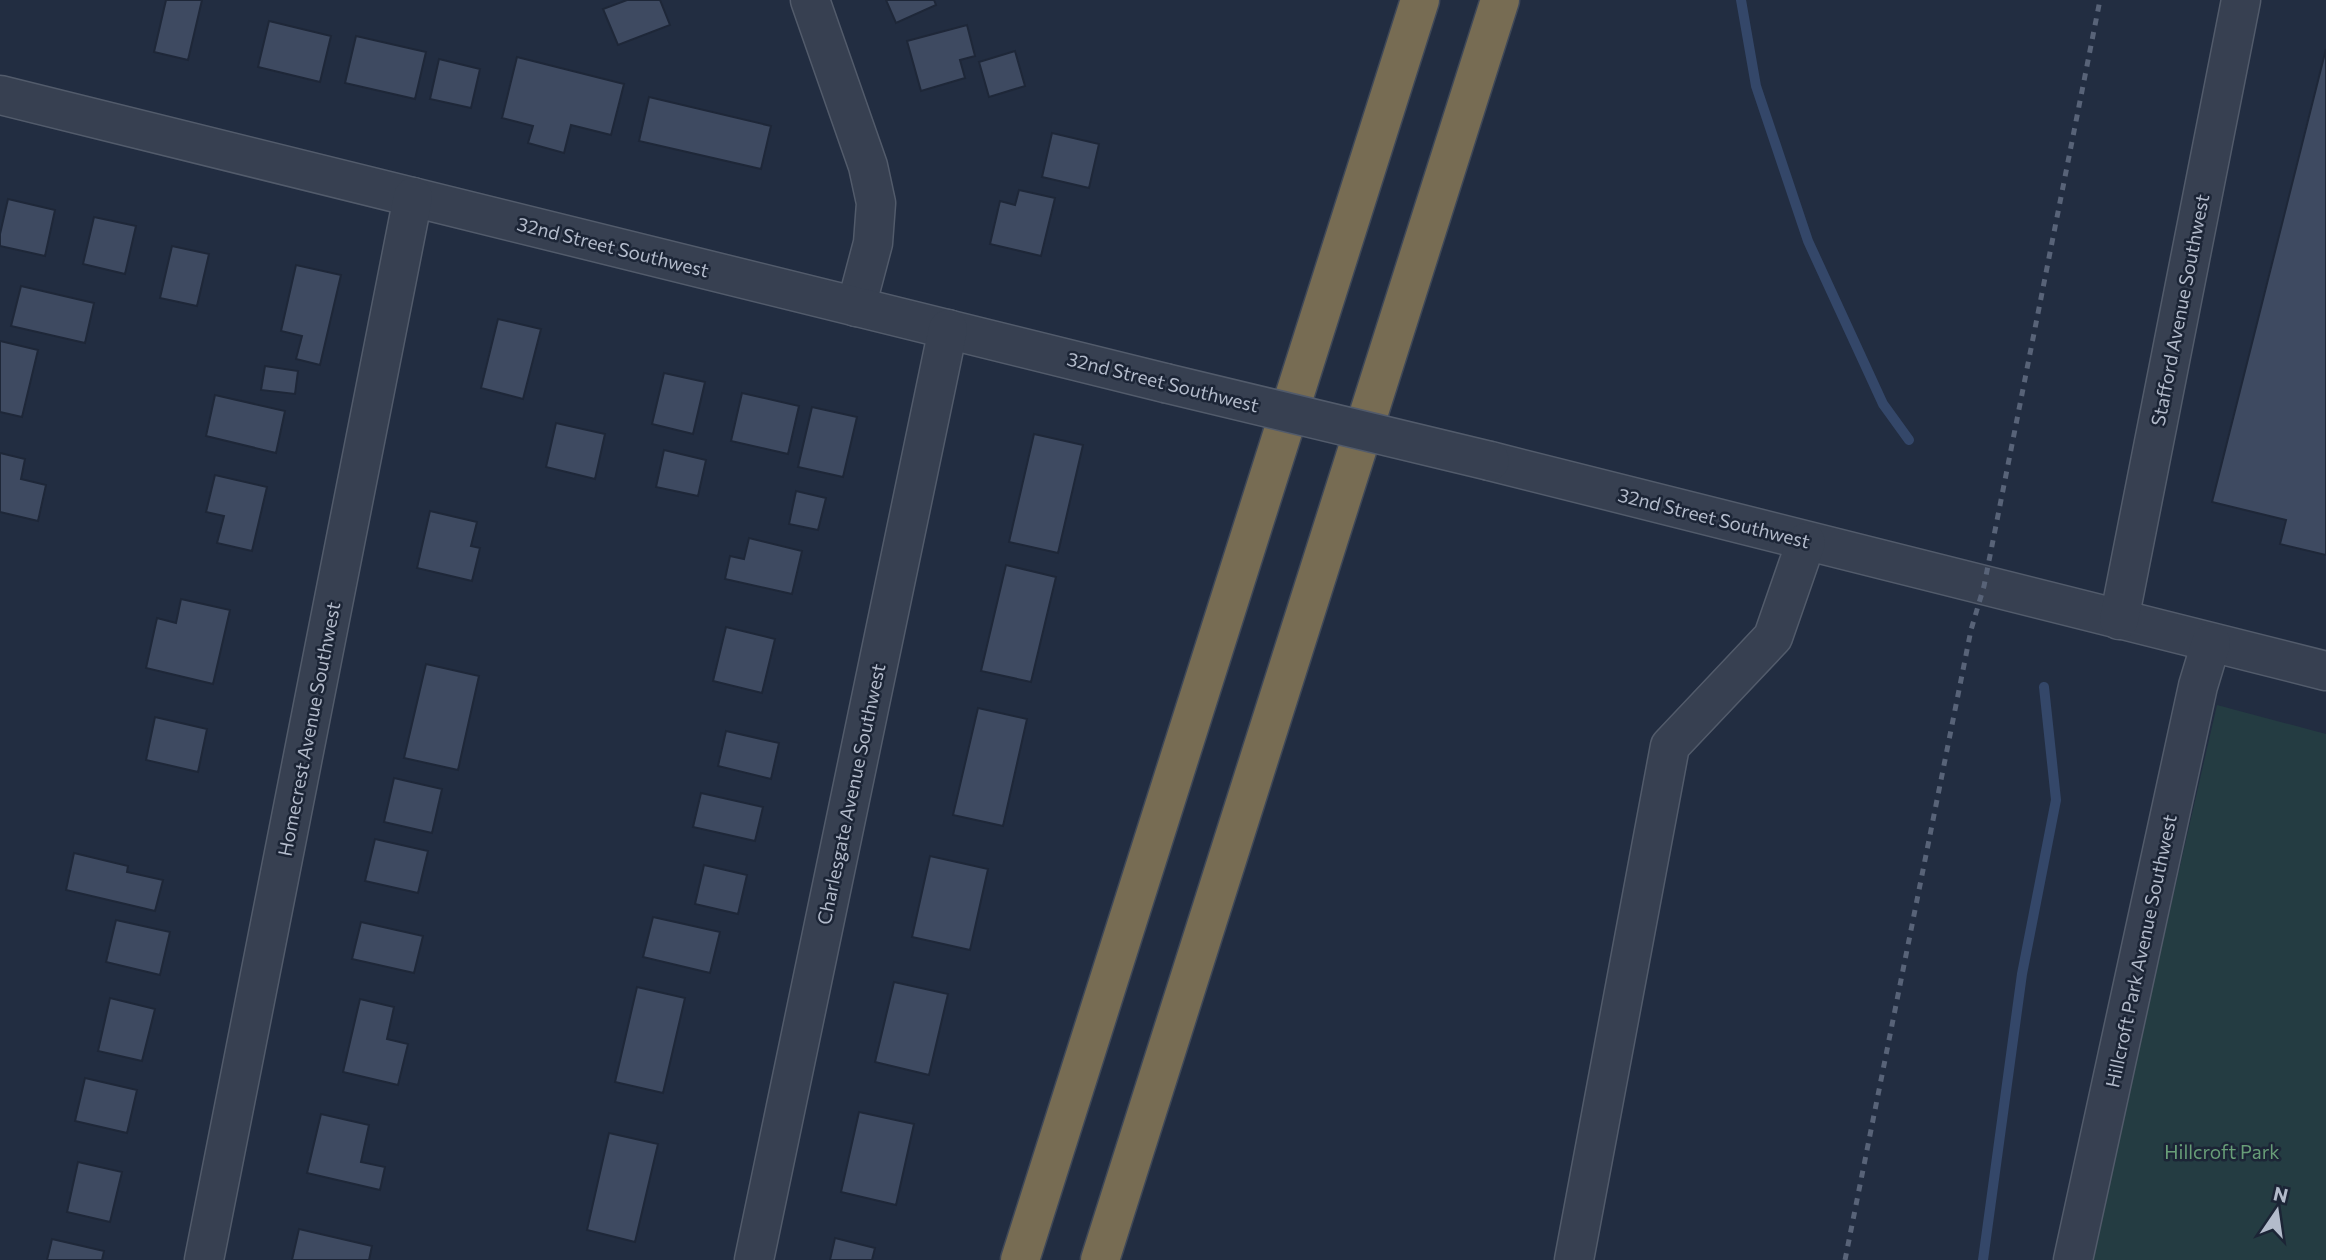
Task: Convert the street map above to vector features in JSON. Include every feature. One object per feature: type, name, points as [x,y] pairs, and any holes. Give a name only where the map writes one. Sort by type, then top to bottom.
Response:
[{"type":"highway","points":[[1020,1260],[1420,0]]},
{"type":"highway","points":[[1100,1260],[1500,0]]},
{"type":"street","points":[[810,0],[868,166],[876,203],[873,243],[856,307]]},
{"type":"street","name":"Stafford Avenue Southwest","points":[[2119,620],[2241,0]]},
{"type":"street","name":"32nd Street Southwest","points":[[0,95],[1490,461],[2326,671]]},
{"type":"street","name":"Homecrest Avenue Southwest","points":[[204,1260],[413,198]]},
{"type":"street","name":"Charlesgate Avenue Southwest","points":[[754,1260],[948,329]]},
{"type":"street","points":[[1574,1260],[1670,746],[1773,637],[1806,542]]},
{"type":"street","name":"Hillcroft Park Avenue Southwest","points":[[2073,1260],[2198,687],[2211,643]]},
{"type":"green space","name":"Hillcroft Park","points":[[2217,705],[2326,734],[2326,1260],[2092,1260],[2138,1049]]},
{"type":"building","points":[[166,0],[202,0],[188,60],[154,52]]},
{"type":"building","points":[[627,0],[660,0],[670,25],[618,45],[603,9]]},
{"type":"building","points":[[886,0],[934,0],[936,5],[896,23]]},
{"type":"building","points":[[269,21],[331,36],[320,82],[258,67]]},
{"type":"building","points":[[967,25],[975,56],[960,60],[965,78],[921,91],[907,41]]},
{"type":"building","points":[[356,36],[426,52],[415,99],[345,83]]},
{"type":"building","points":[[2326,49],[2326,555],[2280,544],[2286,520],[2212,502]]},
{"type":"building","points":[[1015,51],[1025,86],[989,97],[979,62]]},
{"type":"building","points":[[517,57],[624,84],[611,135],[571,125],[564,153],[528,143],[533,126],[502,118]]},
{"type":"building","points":[[439,59],[480,69],[471,108],[430,99]]},
{"type":"building","points":[[649,97],[771,126],[761,169],[639,141]]},
{"type":"building","points":[[1052,133],[1099,144],[1089,188],[1042,177]]},
{"type":"building","points":[[1019,190],[1055,198],[1041,256],[990,244],[1000,201],[1015,205]]},
{"type":"building","points":[[8,199],[55,210],[45,256],[0,246]]},
{"type":"building","points":[[94,217],[136,226],[125,274],[83,264]]},
{"type":"building","points":[[172,246],[209,254],[197,306],[160,298]]},
{"type":"building","points":[[296,265],[341,275],[320,365],[296,359],[302,336],[281,331]]},
{"type":"building","points":[[21,286],[94,303],[85,343],[11,326]]},
{"type":"building","points":[[498,319],[541,329],[523,399],[481,388]]},
{"type":"building","points":[[0,341],[38,350],[22,417],[0,412]]},
{"type":"building","points":[[265,366],[298,371],[295,394],[261,390]]},
{"type":"building","points":[[664,373],[705,382],[693,434],[652,424]]},
{"type":"building","points":[[742,393],[799,406],[788,454],[731,441]]},
{"type":"building","points":[[215,395],[285,411],[276,453],[206,436]]},
{"type":"building","points":[[812,407],[857,417],[843,477],[798,467]]},
{"type":"building","points":[[556,423],[605,434],[595,479],[546,467]]},
{"type":"building","points":[[1034,434],[1083,445],[1058,553],[1009,542]]},
{"type":"building","points":[[664,450],[706,460],[698,496],[656,487]]},
{"type":"building","points":[[0,453],[25,459],[21,479],[46,485],[38,521],[0,512]]},
{"type":"building","points":[[215,475],[267,487],[252,551],[217,543],[224,516],[206,512]]},
{"type":"building","points":[[796,491],[826,498],[818,530],[789,524]]},
{"type":"building","points":[[430,511],[477,522],[471,546],[480,548],[472,581],[417,568]]},
{"type":"building","points":[[749,538],[802,551],[792,594],[725,579],[730,556],[744,559]]},
{"type":"building","points":[[1006,565],[1056,577],[1031,682],[981,671]]},
{"type":"building","points":[[181,599],[230,610],[213,684],[146,668],[157,618],[176,623]]},
{"type":"building","points":[[726,627],[775,639],[762,693],[713,681]]},
{"type":"building","points":[[426,664],[479,676],[458,770],[404,758]]},
{"type":"building","points":[[978,708],[1027,719],[1003,826],[953,815]]},
{"type":"building","points":[[155,717],[207,729],[198,772],[146,760]]},
{"type":"building","points":[[726,731],[779,743],[771,779],[718,766]]},
{"type":"building","points":[[394,778],[442,789],[432,833],[384,822]]},
{"type":"building","points":[[701,793],[763,807],[755,841],[693,827]]},
{"type":"building","points":[[375,839],[428,851],[418,893],[365,881]]},
{"type":"building","points":[[74,853],[128,866],[127,872],[163,880],[155,911],[66,890]]},
{"type":"building","points":[[930,856],[988,869],[970,950],[912,937]]},
{"type":"building","points":[[704,865],[747,875],[738,914],[695,904]]},
{"type":"building","points":[[653,917],[720,932],[710,973],[643,957]]},
{"type":"building","points":[[116,920],[170,932],[160,975],[106,962]]},
{"type":"building","points":[[361,922],[423,936],[414,973],[352,959]]},
{"type":"building","points":[[894,982],[948,994],[929,1075],[875,1062]]},
{"type":"building","points":[[637,987],[685,998],[663,1093],[615,1082]]},
{"type":"building","points":[[110,998],[155,1009],[142,1061],[98,1051]]},
{"type":"building","points":[[360,999],[394,1007],[387,1039],[408,1044],[398,1085],[343,1072]]},
{"type":"building","points":[[85,1078],[137,1090],[127,1133],[75,1121]]},
{"type":"building","points":[[859,1112],[914,1124],[896,1205],[841,1192]]},
{"type":"building","points":[[321,1114],[369,1125],[361,1162],[385,1167],[380,1190],[307,1173]]},
{"type":"building","points":[[609,1133],[658,1144],[635,1242],[587,1230]]},
{"type":"building","points":[[78,1162],[122,1172],[110,1222],[67,1212]]},
{"type":"building","points":[[299,1229],[372,1246],[369,1260],[292,1260]]},
{"type":"building","points":[[835,1238],[875,1248],[872,1260],[830,1260]]},
{"type":"building","points":[[52,1239],[104,1251],[102,1260],[47,1260]]},
{"type":"waterway","points":[[1741,0],[1756,86],[1808,241],[1883,404],[1909,440]]},
{"type":"waterway","points":[[1983,1260],[2022,974],[2056,800],[2044,687]]},
{"type":"railway","points":[[1845,1260],[1971,630],[1984,586],[2100,0]]}]
